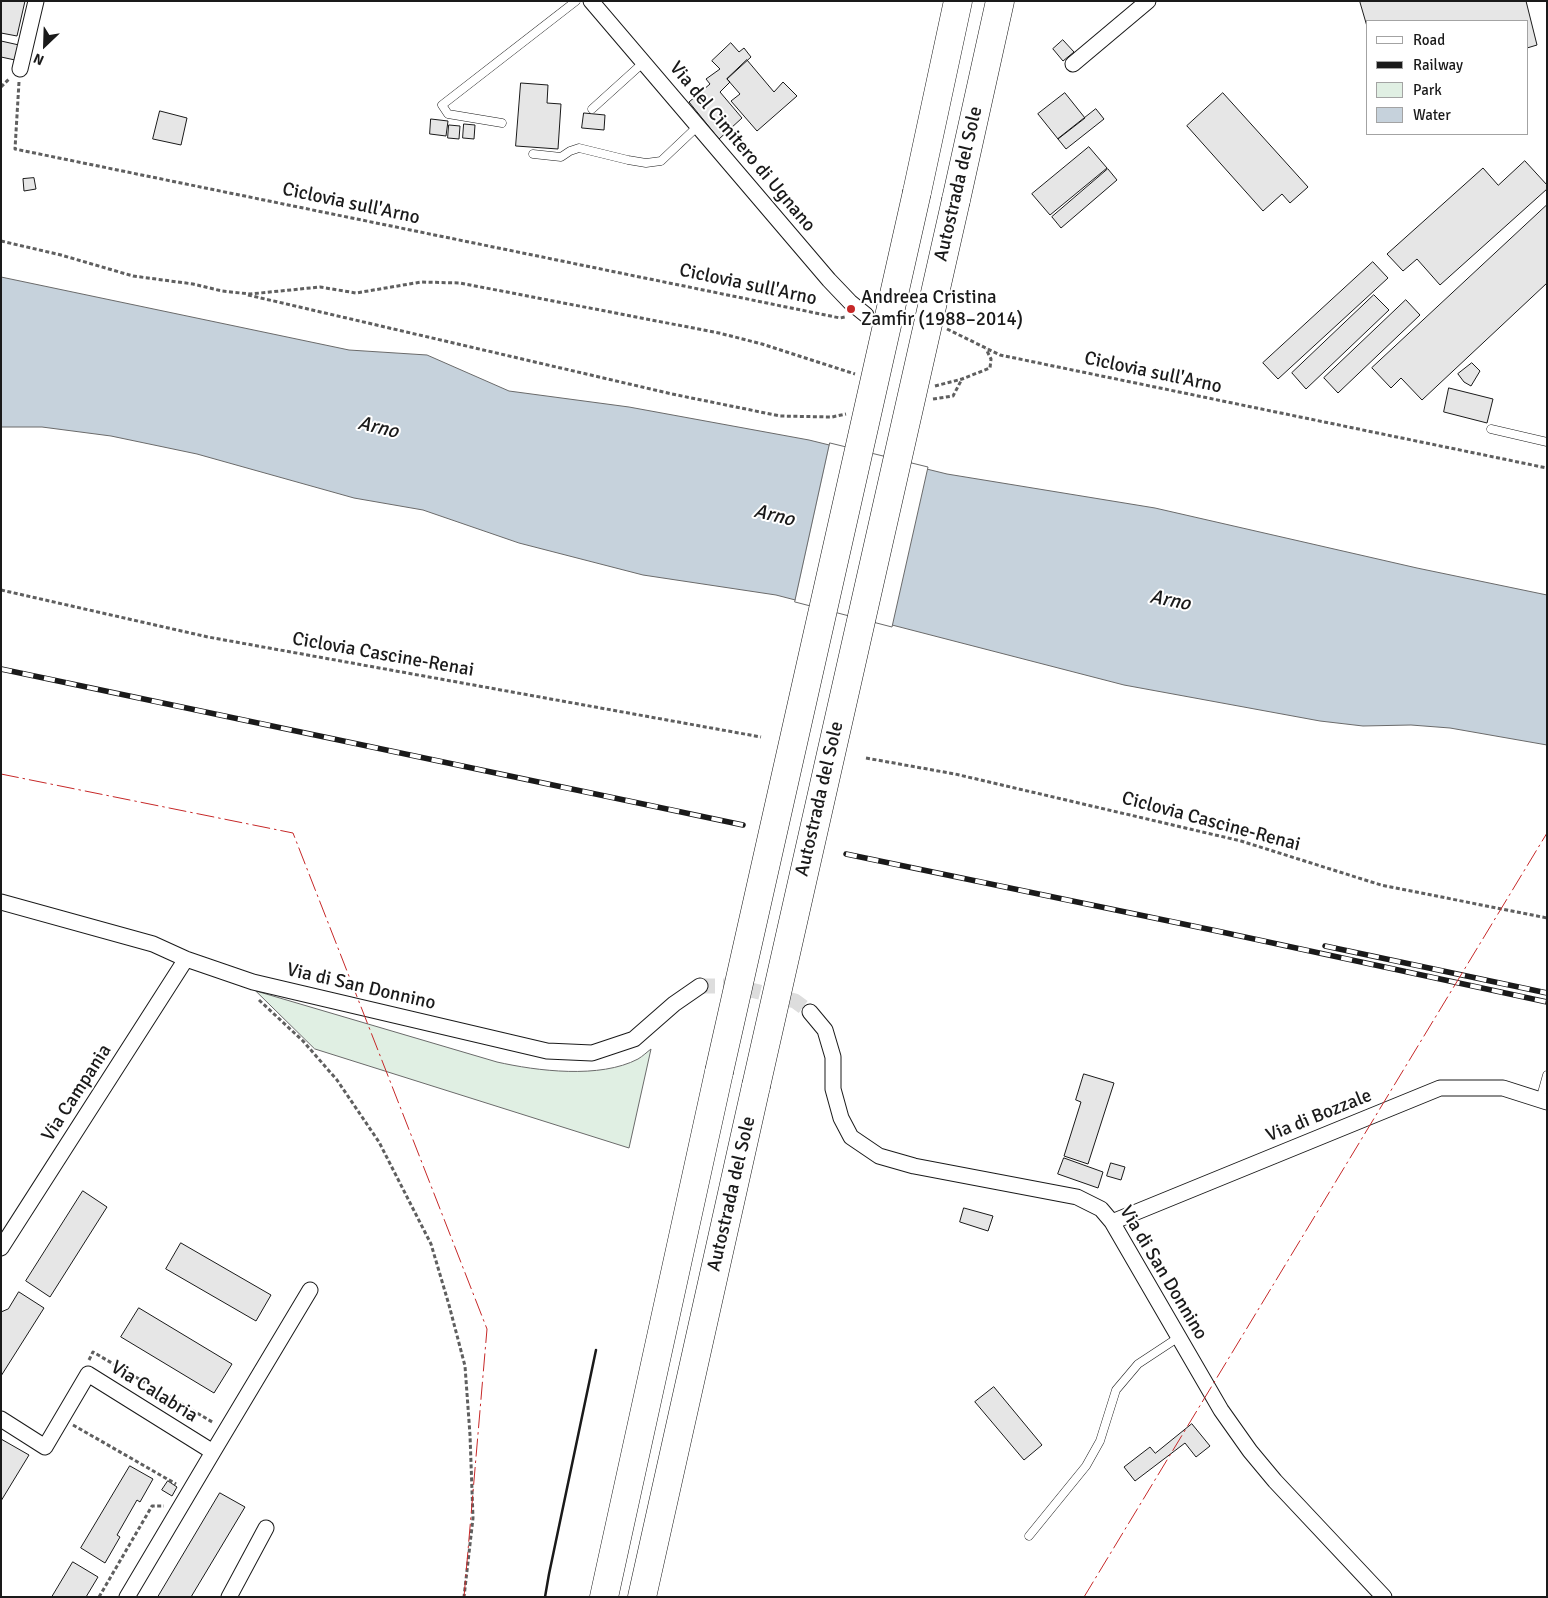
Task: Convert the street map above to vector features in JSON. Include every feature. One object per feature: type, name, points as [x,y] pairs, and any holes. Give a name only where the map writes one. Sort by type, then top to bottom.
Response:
[{"type":"highway","name":"Autostrada del Sole","points":[[604,1597],[958,1]]},
{"type":"highway","name":"Autostrada del Sole","points":[[642,1597],[1000,1]]},
{"type":"street","points":[[20,69],[36,1]]},
{"type":"street","name":"Via del Cimitero di Ugnano","points":[[591,1],[829,280],[850,302],[866,315]]},
{"type":"street","points":[[1073,64],[1148,1]]},
{"type":"street","name":"Via di San Donnino","points":[[1,902],[153,944],[186,959],[253,982],[547,1051],[592,1053],[634,1039],[674,1004],[700,986]]},
{"type":"street","name":"Via Campania","points":[[1,1248],[186,959]]},
{"type":"street","name":"Via di San Donnino","points":[[810,1012],[825,1030],[833,1057],[833,1089],[841,1118],[851,1137],[879,1156],[914,1166],[1077,1197],[1101,1208],[1112,1222],[1221,1410],[1250,1451],[1275,1481],[1384,1597]]},
{"type":"street","name":"Via di Bozzale","points":[[1112,1222],[1440,1088],[1503,1088],[1543,1101]]},
{"type":"street","points":[[127,1597],[310,1290]]},
{"type":"street","name":"Via Calabria","points":[[1,1419],[45,1446],[88,1374],[213,1452]]},
{"type":"street","points":[[229,1597],[266,1528]]},
{"type":"lane","points":[[502,123],[448,114],[442,105],[576,1]]},
{"type":"lane","points":[[592,109],[644,62]]},
{"type":"lane","points":[[533,154],[561,157],[579,148],[646,163],[661,161],[698,126]]},
{"type":"lane","points":[[1491,430],[1547,442]]},
{"type":"lane","points":[[1543,1101],[1547,1075]]},
{"type":"lane","points":[[1029,1536],[1086,1466],[1100,1441],[1116,1390],[1138,1364],[1178,1337]]},
{"type":"path","name":"Ciclovia sull'Arno","points":[[20,69],[15,149],[840,318],[866,315]]},
{"type":"path","points":[[1,240],[133,276],[235,292],[672,394],[780,416],[832,417],[850,414]]},
{"type":"path","points":[[235,292],[250,294],[320,287],[356,293],[421,282],[460,284],[719,333],[762,344],[857,375]]},
{"type":"path","name":"Ciclovia sull'Arno","points":[[944,328],[1000,355],[1547,468]]},
{"type":"path","points":[[935,386],[990,368],[991,358],[986,348]]},
{"type":"path","points":[[925,401],[953,396],[962,378]]},
{"type":"path","name":"Ciclovia Cascine-Renai","points":[[1,590],[208,638],[761,737]]},
{"type":"path","name":"Ciclovia Cascine-Renai","points":[[866,758],[955,774],[1241,841],[1381,885],[1547,918]]},
{"type":"path","points":[[257,998],[303,1041],[337,1080],[379,1142],[431,1244],[464,1366],[470,1435],[473,1518],[464,1597]]},
{"type":"path","points":[[88,1360],[93,1352],[219,1426]]},
{"type":"path","points":[[68,1431],[72,1424],[180,1486]]},
{"type":"path","points":[[99,1597],[152,1506],[168,1506]]},
{"type":"green space","points":[[256,991],[497,1062],[531,1068],[568,1071],[606,1069],[638,1059],[651,1049],[629,1148],[315,1049]]},
{"type":"water","name":"Arno","points":[[1,277],[349,350],[427,355],[509,391],[629,407],[809,440],[947,474],[1155,508],[1417,568],[1547,595],[1547,745],[1450,728],[1411,725],[1363,726],[1320,721],[1124,685],[776,595],[643,575],[519,543],[423,510],[354,498],[197,454],[111,436],[42,427],[1,427]]},
{"type":"pier","points":[[830,443],[928,467],[892,627],[795,602]]},
{"type":"building","points":[[1,1],[25,1],[17,36],[1,33]]},
{"type":"building","points":[[1360,1],[1526,1],[1537,45],[1528,48],[1528,20],[1366,20],[1366,22]]},
{"type":"building","points":[[1063,40],[1074,52],[1063,61],[1053,49]]},
{"type":"building","points":[[1,41],[19,45],[15,60],[1,57]]},
{"type":"building","points":[[731,43],[739,52],[744,48],[751,57],[727,79],[730,82],[720,92],[742,118],[719,139],[689,102],[710,84],[706,79],[720,69],[712,61]]},
{"type":"building","points":[[747,60],[774,92],[783,82],[797,96],[757,131],[731,101],[740,94],[727,79]]},
{"type":"building","points":[[521,83],[548,85],[547,103],[561,104],[558,149],[516,146]]},
{"type":"building","points":[[1065,93],[1085,118],[1058,139],[1038,114]]},
{"type":"building","points":[[1223,93],[1308,187],[1290,203],[1282,194],[1263,211],[1187,126]]},
{"type":"building","points":[[1096,109],[1104,119],[1066,149],[1058,139]]},
{"type":"building","points":[[160,111],[187,118],[181,145],[153,139]]},
{"type":"building","points":[[584,113],[605,115],[604,130],[582,128]]},
{"type":"building","points":[[431,119],[448,121],[446,136],[430,134]]},
{"type":"building","points":[[464,124],[475,125],[474,139],[463,138]]},
{"type":"building","points":[[449,125],[460,126],[459,139],[448,138]]},
{"type":"building","points":[[1089,147],[1107,168],[1050,215],[1032,194]]},
{"type":"building","points":[[1525,161],[1547,185],[1547,189],[1440,285],[1417,259],[1403,271],[1387,254],[1483,168],[1498,185]]},
{"type":"building","points":[[1108,169],[1117,180],[1061,228],[1052,217]]},
{"type":"building","points":[[34,178],[36,189],[24,191],[23,179]]},
{"type":"building","points":[[1547,205],[1547,283],[1422,400],[1401,378],[1391,388],[1372,368]]},
{"type":"building","points":[[1373,262],[1388,278],[1278,379],[1263,363]]},
{"type":"building","points":[[1374,295],[1389,310],[1306,389],[1292,373]]},
{"type":"building","points":[[1406,300],[1420,315],[1338,393],[1324,378]]},
{"type":"building","points":[[1472,363],[1480,371],[1471,386],[1464,382],[1458,374]]},
{"type":"building","points":[[1449,388],[1493,399],[1487,423],[1444,412]]},
{"type":"building","points":[[1084,1074],[1114,1083],[1088,1164],[1064,1156],[1081,1102],[1076,1100]]},
{"type":"building","points":[[1064,1158],[1103,1172],[1098,1188],[1058,1174]]},
{"type":"building","points":[[1111,1163],[1125,1167],[1121,1180],[1107,1176]]},
{"type":"building","points":[[83,1191],[107,1207],[50,1297],[26,1281]]},
{"type":"building","points":[[964,1208],[993,1216],[988,1231],[960,1222]]},
{"type":"building","points":[[181,1243],[271,1295],[256,1321],[166,1269]]},
{"type":"building","points":[[19,1292],[44,1308],[1,1376],[1,1312],[8,1309]]},
{"type":"building","points":[[139,1308],[232,1364],[214,1393],[121,1337]]},
{"type":"building","points":[[994,1387],[1042,1445],[1024,1460],[975,1402]]},
{"type":"building","points":[[1192,1424],[1210,1446],[1196,1457],[1185,1443],[1135,1481],[1124,1467],[1150,1447],[1155,1453]]},
{"type":"building","points":[[1,1439],[29,1455],[1,1501]]},
{"type":"building","points":[[130,1466],[153,1479],[140,1502],[137,1500],[117,1535],[120,1537],[105,1563],[81,1548]]},
{"type":"building","points":[[168,1481],[177,1487],[172,1496],[162,1490]]},
{"type":"building","points":[[220,1493],[245,1507],[191,1597],[158,1597]]},
{"type":"building","points":[[73,1562],[98,1577],[86,1597],[52,1597]]},
{"type":"tunnel","points":[[700,986],[735,986],[795,1001],[810,1012]]},
{"type":"railway","points":[[1,669],[743,825]]},
{"type":"railway","points":[[846,854],[1547,1002]]},
{"type":"railway","points":[[1325,946],[1547,993]]},
{"type":"wall","points":[[545,1597],[596,1350]]},
{"type":"power","points":[[1,774],[293,833],[487,1329],[464,1597]]},
{"type":"power","points":[[1084,1597],[1547,833]]},
{"type":"place","name":"Andreea Cristina Zamfir (1988–2014)","points":[[851,309]]}]
